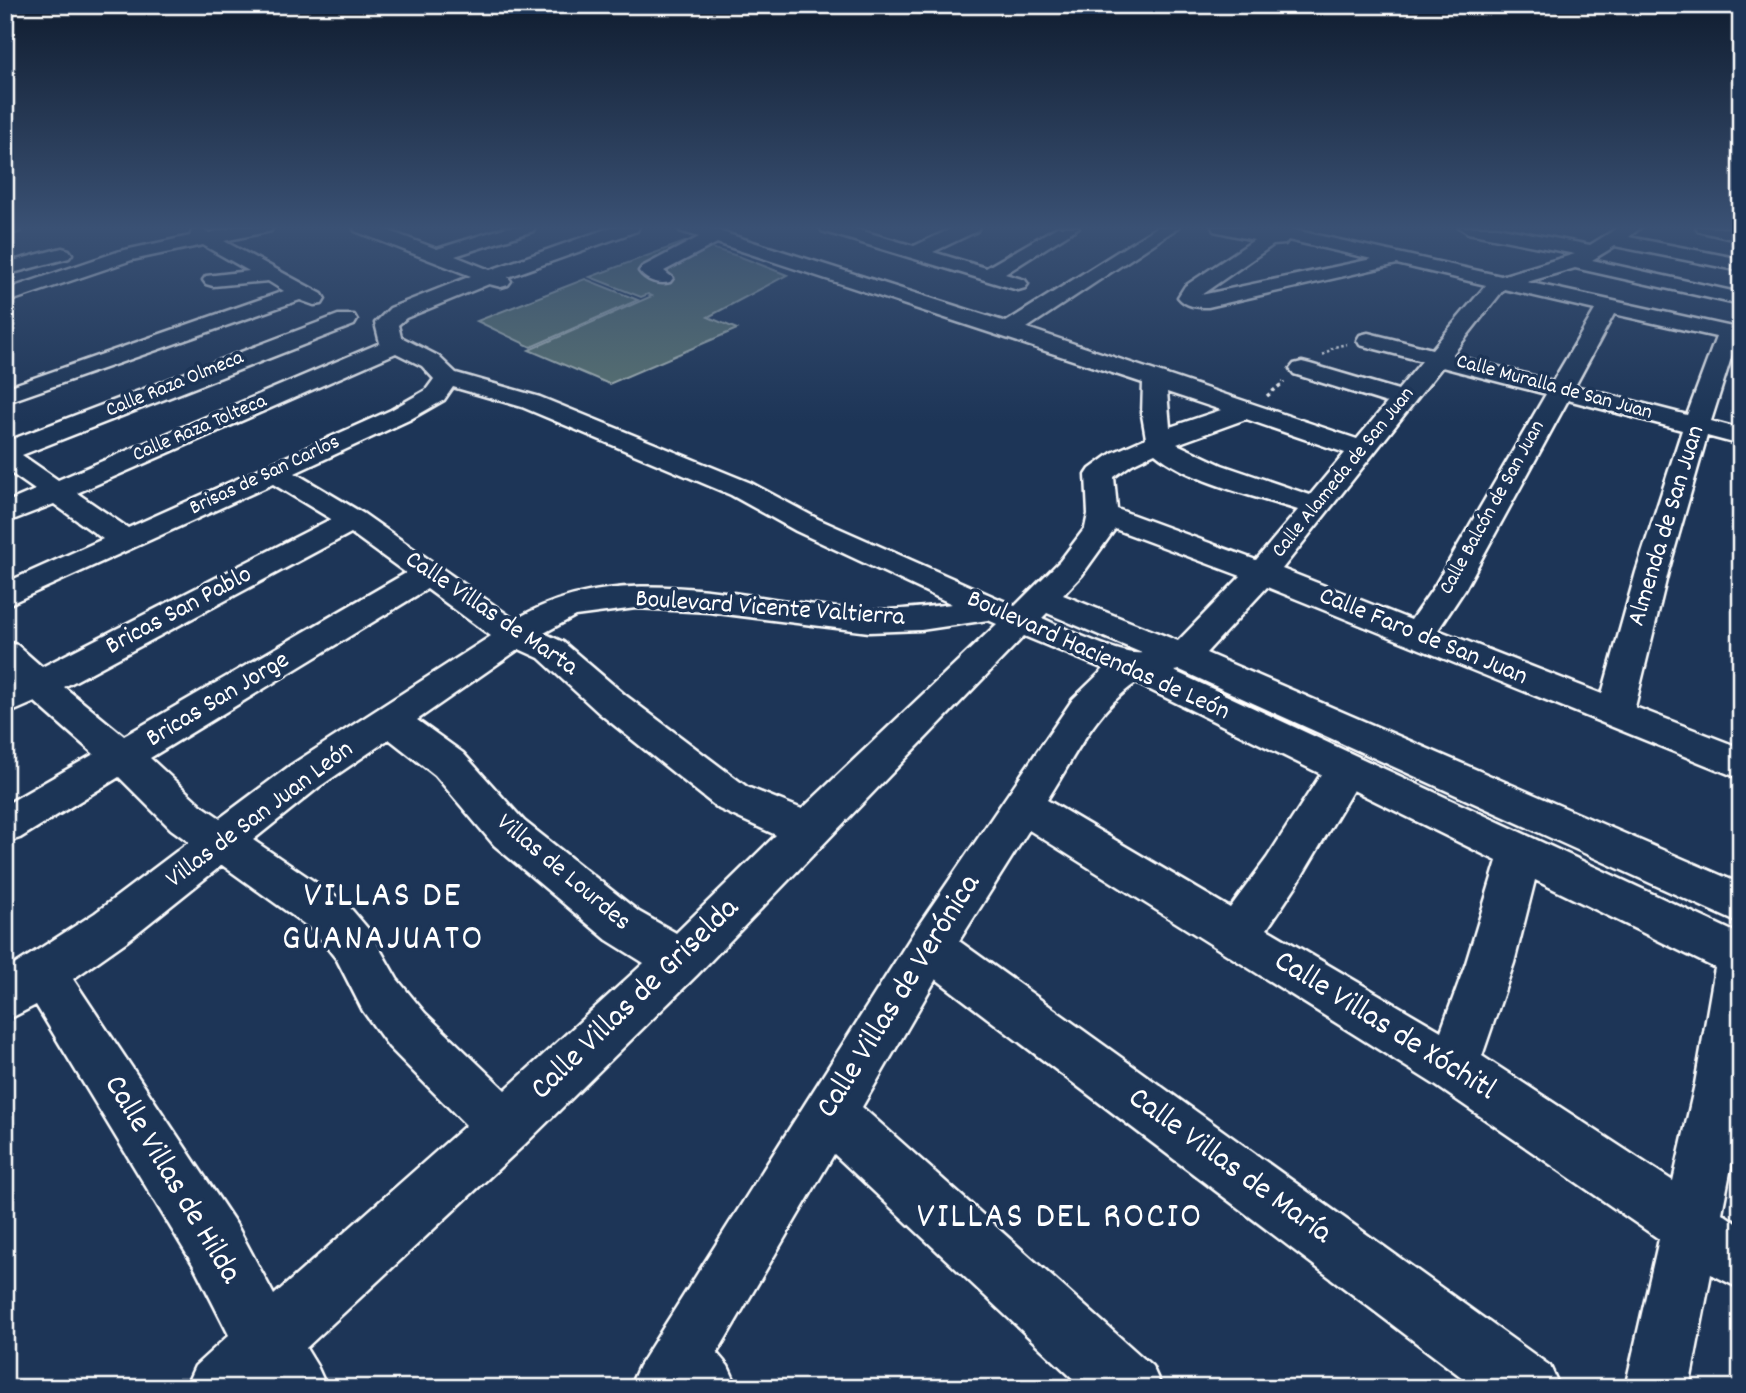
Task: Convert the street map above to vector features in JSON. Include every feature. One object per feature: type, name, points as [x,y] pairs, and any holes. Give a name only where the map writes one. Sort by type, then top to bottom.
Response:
[{"type":"street","points":[[5,396],[302,292],[346,320],[397,325],[447,378]]},
{"type":"street","name":"Calle Raza Tolteca","points":[[5,514],[397,325],[473,292]]},
{"type":"street","points":[[890,292],[1362,449]]},
{"type":"street","points":[[1009,330],[1068,292]]},
{"type":"street","points":[[1191,292],[1189,297],[1192,299],[1208,301],[1249,292]]},
{"type":"street","name":"Calle Alameda de San Juan","points":[[1183,657],[1262,573],[1490,292]]},
{"type":"street","points":[[1533,292],[1736,340]]},
{"type":"street","points":[[1715,292],[1741,299]]},
{"type":"street","name":"Calle Balcón de San Juan","points":[[1418,635],[1449,589],[1605,310]]},
{"type":"street","name":"Calle Raza Olmeca","points":[[5,454],[346,320]]},
{"type":"street","name":"Calle Muralla de San Juan","points":[[1368,340],[1741,437]]},
{"type":"street","name":"Almenda de San Juan","points":[[1615,713],[1638,619],[1696,425],[1736,340]]},
{"type":"street","points":[[1302,369],[1405,400]]},
{"type":"street","name":"Brisas de San Carlos","points":[[5,596],[421,405],[435,395],[447,378]]},
{"type":"street","name":"Boulevard Haciendas de León","points":[[447,378],[531,402],[741,489],[807,525],[1016,610],[1740,958]]},
{"type":"street","points":[[1156,379],[1154,400],[1161,441],[1168,450],[1176,456],[1316,506]]},
{"type":"street","points":[[1103,514],[1100,475],[1111,464],[1130,452],[1199,424],[1247,411]]},
{"type":"street","points":[[5,454],[125,541]]},
{"type":"street","name":"Calle Villas de Marta","points":[[274,472],[353,520],[430,573],[486,617],[516,635],[551,650],[612,704],[733,798],[808,830]]},
{"type":"street","name":"Calle Villas de Griselda","points":[[217,1388],[505,1126],[680,960],[808,830],[1016,610],[1071,568],[1100,529],[1103,514]]},
{"type":"street","name":"Calle Faro de San Juan","points":[[1103,514],[1262,573],[1741,764]]},
{"type":"street","name":"Bricas San Pablo","points":[[22,694],[353,520]]},
{"type":"street","name":"Bricas San Jorge","points":[[5,826],[430,573]]},
{"type":"street","name":"Boulevard Vicente Valtierra","points":[[516,635],[566,607],[632,598],[751,605],[854,620],[930,619],[1016,610]]},
{"type":"street","name":"Boulevard Haciendas de León","points":[[1016,610],[1183,657],[1741,905]]},
{"type":"street","name":"Villas de San Juan León","points":[[24,986],[111,927],[305,776],[516,635]]},
{"type":"street","points":[[5,653],[22,694],[123,757],[186,817],[330,917],[353,945],[380,995],[407,1030],[505,1126]]},
{"type":"street","name":"Calle Villas de Verónica","points":[[683,1378],[828,1112],[930,947],[1086,708],[1111,682],[1134,667],[1183,657]]},
{"type":"street","name":"Villas de Lourdes","points":[[391,720],[449,764],[509,833],[622,926],[680,960]]},
{"type":"street","points":[[1236,936],[1282,871],[1345,770]]},
{"type":"street","name":"Calle Villas de Xóchitl","points":[[1021,806],[1453,1067],[1741,1260]]},
{"type":"street","points":[[1453,1067],[1490,964],[1520,854]]},
{"type":"street","name":"Calle Villas de María","points":[[930,947],[1528,1388]]},
{"type":"street","points":[[1657,1388],[1721,1084],[1740,958]]},
{"type":"street","name":"Calle Villas de Hilda","points":[[24,986],[215,1245],[265,1342],[295,1388]]},
{"type":"street","points":[[828,1112],[1130,1388]]},
{"type":"green space","points":[[552,292],[618,292],[638,300],[531,347],[477,321]]},
{"type":"green space","points":[[628,292],[755,292],[708,317],[737,329],[609,384],[529,350],[652,296],[648,294],[641,297]]},
{"type":"district","name":"VILLAS DE GUANAJUATO","points":[[383,918]]},
{"type":"district","name":"VILLAS DEL ROCIO","points":[[1060,1218]]}]
